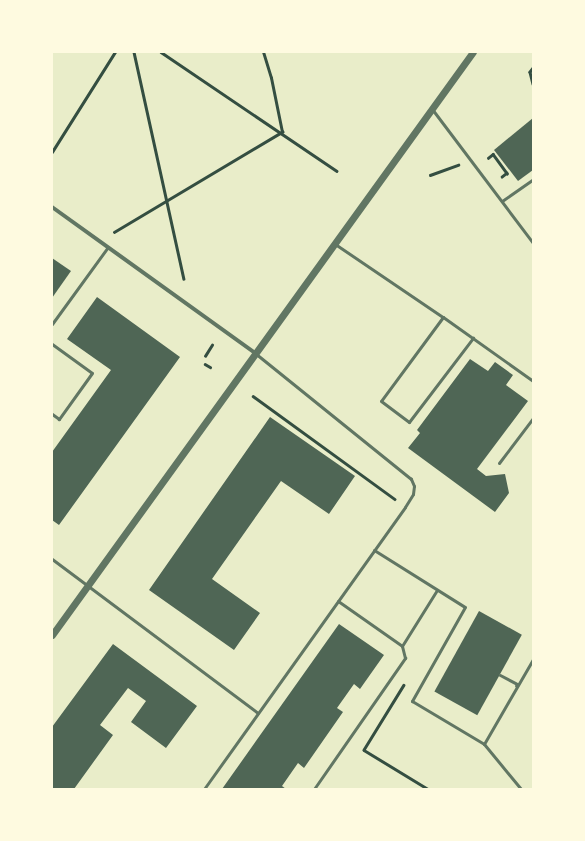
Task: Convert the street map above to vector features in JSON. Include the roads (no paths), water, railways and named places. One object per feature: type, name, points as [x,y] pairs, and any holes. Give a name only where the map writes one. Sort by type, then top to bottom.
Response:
[{"type":"street","points":[[52,635],[473,52]]},
{"type":"street","points":[[52,207],[255,353]]},
{"type":"lane","points":[[432,109],[472,160],[533,243]]},
{"type":"lane","points":[[502,201],[533,179]]},
{"type":"lane","points":[[334,244],[443,317],[533,381]]},
{"type":"lane","points":[[52,324],[108,247]]},
{"type":"lane","points":[[443,317],[381,400],[409,422],[473,338]]},
{"type":"lane","points":[[52,344],[92,373],[59,419],[52,414]]},
{"type":"lane","points":[[204,789],[406,507],[413,494],[414,486],[411,479],[255,353]]},
{"type":"lane","points":[[499,463],[533,418]]},
{"type":"lane","points":[[374,550],[465,607],[412,701],[484,744],[521,789]]},
{"type":"lane","points":[[52,559],[258,713]]},
{"type":"lane","points":[[402,646],[437,590]]},
{"type":"lane","points":[[314,789],[405,658],[402,646],[338,601]]},
{"type":"lane","points":[[484,744],[533,659]]},
{"type":"lane","points":[[484,744],[517,684],[500,675]]}]
